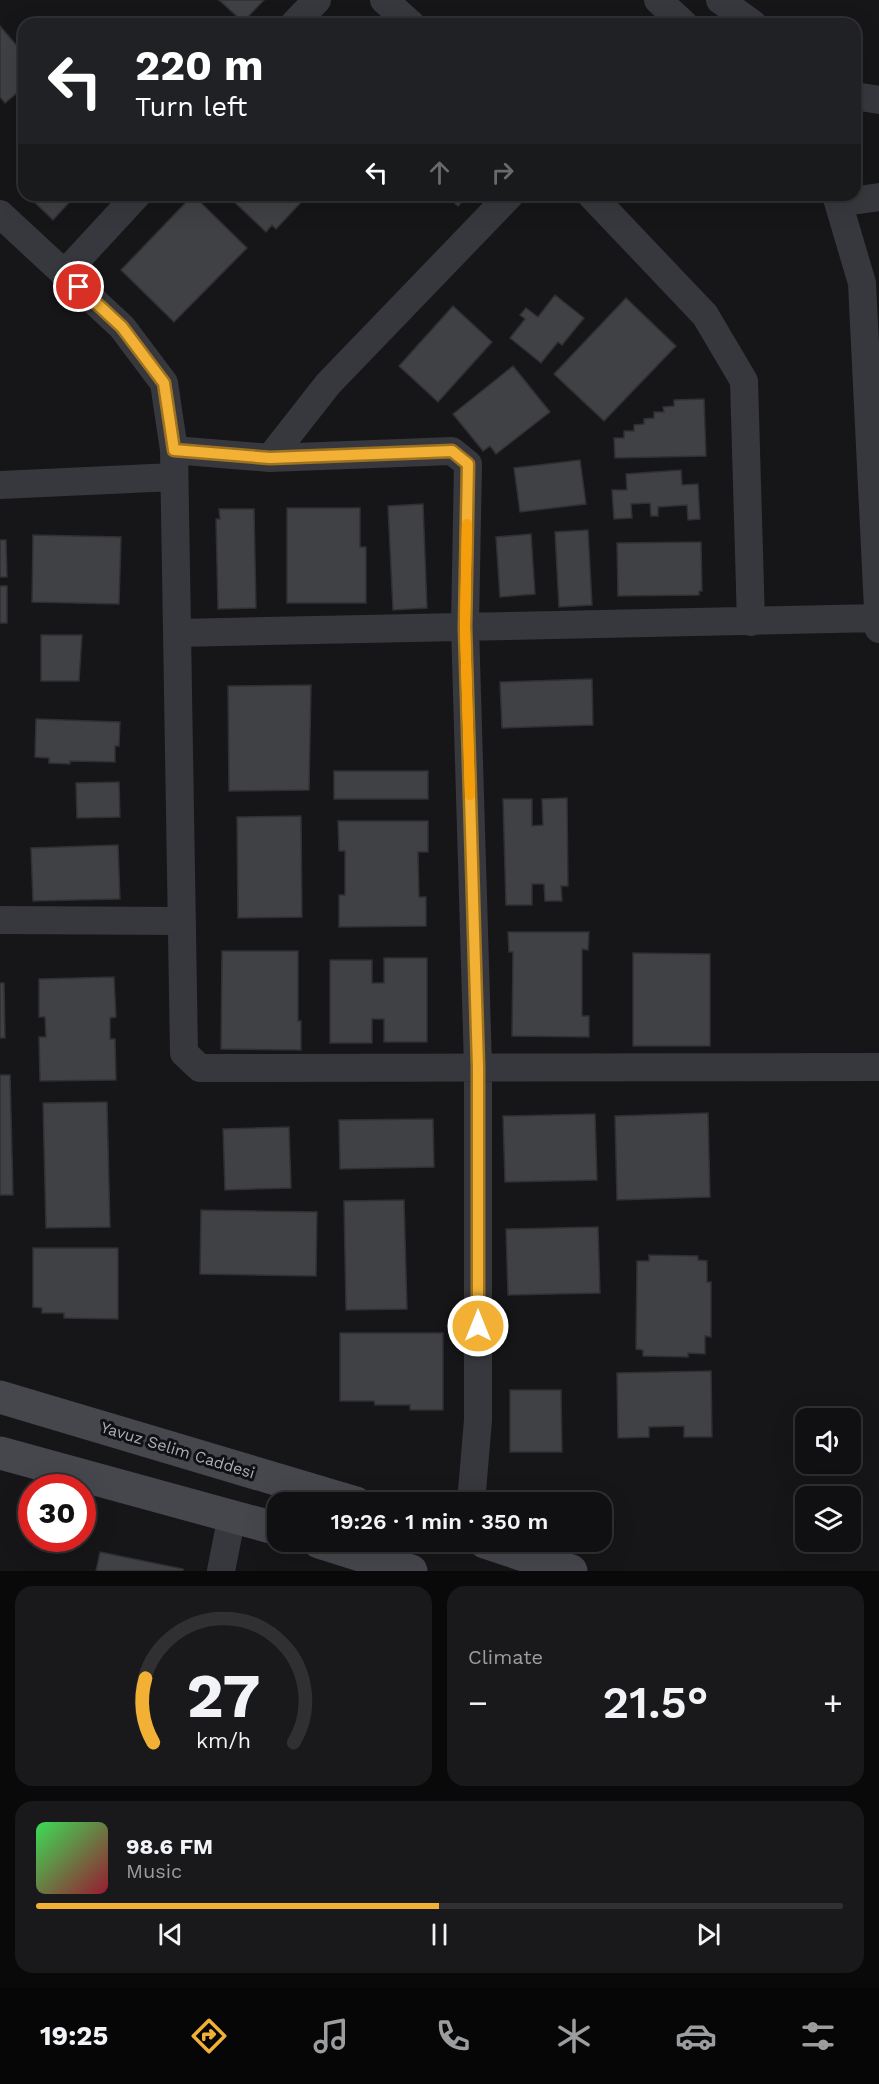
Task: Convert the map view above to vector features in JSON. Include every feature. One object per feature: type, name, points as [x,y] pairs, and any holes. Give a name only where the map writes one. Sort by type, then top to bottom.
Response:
[{"type":"main road","name":"Yavuz Selim Caddesi","points":[[0,1397],[319,1492]]},
{"type":"main road","points":[[0,1453],[267,1526]]},
{"type":"main road","points":[[351,1552],[411,1571]]},
{"type":"main road","points":[[514,1552],[570,1571]]},
{"type":"street","points":[[300,18],[316,0]]},
{"type":"street","points":[[384,0],[404,18]]},
{"type":"street","points":[[658,0],[678,18]]},
{"type":"street","points":[[722,1],[745,18]]},
{"type":"street","points":[[861,97],[879,100]]},
{"type":"street","points":[[861,200],[879,197]]},
{"type":"street","points":[[64,274],[131,201]]},
{"type":"street","points":[[270,458],[328,384],[504,201]]},
{"type":"street","points":[[597,201],[705,315],[744,381],[751,622]]},
{"type":"street","points":[[840,201],[862,283],[879,629]]},
{"type":"street","points":[[0,214],[122,327],[164,383],[174,463],[184,1053],[200,1068],[879,1067]]},
{"type":"street","points":[[0,485],[174,463],[270,458],[452,451],[468,464],[465,627],[478,1067],[478,1420],[472,1492]]},
{"type":"street","points":[[177,633],[879,618]]},
{"type":"street","points":[[0,920],[182,921]]},
{"type":"street","points":[[221,1571],[232,1515]]},
{"type":"building","points":[[219,0],[264,0],[247,18],[239,18]]},
{"type":"building","points":[[0,26],[18,47],[18,92],[5,103],[0,97]]},
{"type":"building","points":[[33,201],[70,201],[53,220]]},
{"type":"building","points":[[187,201],[199,201],[247,248],[174,322],[121,270]]},
{"type":"building","points":[[233,201],[302,201],[276,229],[272,225],[266,232]]},
{"type":"building","points":[[452,201],[463,201],[458,206]]},
{"type":"building","points":[[555,295],[584,318],[562,345],[558,342],[541,363],[510,338],[525,319],[520,315],[526,308],[538,317]]},
{"type":"building","points":[[626,298],[676,346],[604,421],[554,374]]},
{"type":"building","points":[[453,306],[492,342],[438,402],[399,366]]},
{"type":"building","points":[[513,366],[550,412],[496,454],[490,446],[483,451],[453,414]]},
{"type":"building","points":[[704,399],[706,456],[615,458],[614,438],[624,438],[624,431],[634,431],[634,425],[644,424],[644,419],[654,418],[654,412],[664,412],[663,407],[674,406],[674,400]]},
{"type":"building","points":[[580,460],[586,504],[520,512],[514,468]]},
{"type":"building","points":[[681,470],[682,485],[698,484],[700,519],[688,520],[687,505],[658,507],[658,516],[651,516],[650,503],[631,504],[632,518],[614,519],[612,490],[627,490],[626,474]]},
{"type":"building","points":[[423,504],[427,608],[393,610],[388,506]]},
{"type":"building","points":[[287,508],[360,508],[360,547],[366,547],[366,603],[287,603]]},
{"type":"building","points":[[219,509],[254,509],[256,608],[218,609],[216,519],[220,519]]},
{"type":"building","points":[[588,530],[592,605],[559,607],[555,532]]},
{"type":"building","points":[[531,534],[535,594],[500,597],[496,537]]},
{"type":"building","points":[[33,535],[121,537],[119,604],[32,602]]},
{"type":"building","points":[[0,540],[6,540],[7,577],[0,577]]},
{"type":"building","points":[[701,542],[702,591],[699,591],[699,595],[618,596],[617,543]]},
{"type":"building","points":[[0,586],[7,586],[7,623],[0,623]]},
{"type":"building","points":[[41,635],[82,635],[79,681],[41,681]]},
{"type":"building","points":[[592,679],[593,725],[502,728],[500,682]]},
{"type":"building","points":[[311,685],[309,790],[229,791],[228,686]]},
{"type":"building","points":[[36,719],[120,722],[119,746],[115,746],[115,762],[49,763],[49,758],[35,757]]},
{"type":"building","points":[[334,771],[428,771],[428,799],[334,799]]},
{"type":"building","points":[[119,782],[120,817],[77,818],[76,783]]},
{"type":"building","points":[[567,798],[568,886],[561,886],[562,901],[545,901],[544,884],[532,884],[532,905],[506,905],[503,799],[532,799],[532,826],[543,825],[542,799]]},
{"type":"building","points":[[301,816],[302,917],[238,918],[237,817]]},
{"type":"building","points":[[338,821],[428,821],[428,852],[418,852],[419,897],[426,897],[426,926],[339,927],[339,895],[345,895],[345,851],[339,851]]},
{"type":"building","points":[[118,845],[120,899],[33,901],[31,848]]},
{"type":"building","points":[[508,932],[589,932],[588,950],[582,949],[582,1016],[589,1016],[589,1037],[512,1036],[513,952],[509,952]]},
{"type":"building","points":[[222,951],[298,951],[298,1021],[301,1021],[301,1050],[221,1049]]},
{"type":"building","points":[[633,953],[710,954],[710,1046],[633,1046]]},
{"type":"building","points":[[384,958],[427,958],[427,1042],[384,1042],[384,1019],[372,1019],[372,1043],[330,1043],[330,960],[372,960],[372,983],[384,983]]},
{"type":"building","points":[[114,977],[116,1017],[110,1018],[110,1039],[115,1039],[116,1080],[40,1081],[39,1037],[46,1037],[45,1017],[39,1017],[39,979]]},
{"type":"building","points":[[0,983],[4,983],[5,1038],[0,1038]]},
{"type":"building","points":[[0,1075],[10,1075],[13,1195],[0,1195]]},
{"type":"building","points":[[107,1102],[110,1227],[46,1228],[43,1103]]},
{"type":"building","points":[[708,1113],[710,1197],[617,1200],[615,1116]]},
{"type":"building","points":[[595,1114],[597,1180],[505,1182],[503,1116]]},
{"type":"building","points":[[433,1119],[434,1167],[340,1169],[339,1120]]},
{"type":"building","points":[[289,1127],[291,1188],[225,1190],[223,1129]]},
{"type":"building","points":[[404,1200],[407,1309],[346,1310],[344,1201]]},
{"type":"building","points":[[201,1210],[317,1212],[316,1276],[200,1274]]},
{"type":"building","points":[[598,1227],[600,1293],[508,1295],[506,1229]]},
{"type":"building","points":[[33,1248],[118,1248],[118,1319],[64,1318],[64,1313],[42,1313],[42,1308],[33,1307]]},
{"type":"building","points":[[649,1255],[698,1256],[698,1260],[707,1261],[707,1282],[711,1282],[711,1337],[705,1336],[705,1354],[688,1353],[688,1357],[643,1356],[643,1350],[636,1349],[637,1261],[649,1261]]},
{"type":"building","points":[[340,1333],[443,1333],[443,1410],[410,1410],[410,1405],[375,1405],[374,1401],[340,1401]]},
{"type":"building","points":[[711,1371],[712,1437],[684,1437],[684,1426],[649,1427],[649,1437],[618,1438],[617,1373]]},
{"type":"building","points":[[510,1390],[561,1390],[562,1452],[510,1452]]},
{"type":"building","points":[[100,1552],[183,1569],[183,1571],[96,1571]]},
{"type":"slow traffic","points":[[467,524],[465,627],[470,795]]},
{"type":"route","points":[[79,287],[122,327],[164,383],[174,450],[270,458],[452,451],[468,464],[465,627],[478,1067],[478,1326]]}]
